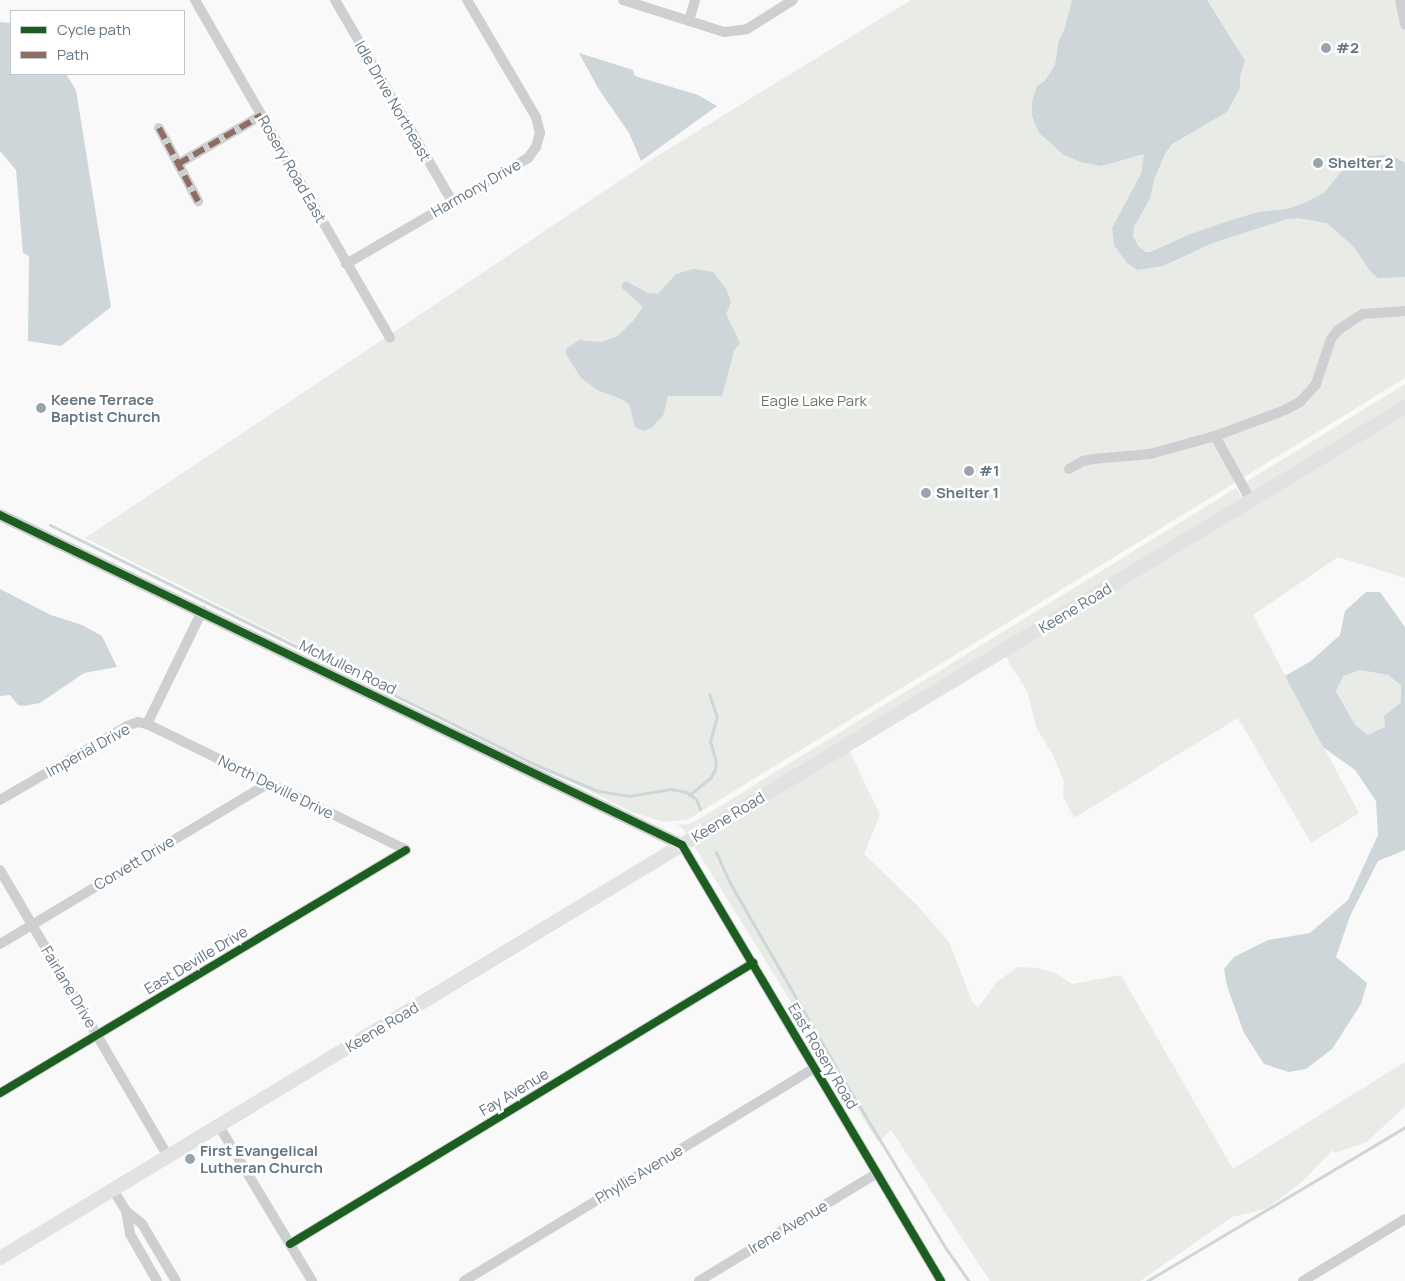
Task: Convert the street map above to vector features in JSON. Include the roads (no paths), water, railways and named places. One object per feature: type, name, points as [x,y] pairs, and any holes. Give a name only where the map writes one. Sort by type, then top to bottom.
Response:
[{"type":"main road","name":"Keene Road","points":[[0,1258],[1405,407]]},
{"type":"street","name":"Rosery Road East","points":[[195,0],[390,338]]},
{"type":"street","name":"Idle Drive Northeast","points":[[334,0],[452,201]]},
{"type":"street","name":"Harmony Drive","points":[[346,264],[528,158],[536,147],[540,133],[536,117],[467,0]]},
{"type":"street","points":[[623,0],[724,32],[747,29],[793,0]]},
{"type":"street","points":[[689,21],[696,0]]},
{"type":"street","points":[[1400,0],[1405,24]]},
{"type":"street","points":[[658,12],[662,1]]},
{"type":"street","points":[[178,164],[262,115]]},
{"type":"street","points":[[159,128],[198,200]]},
{"type":"street","points":[[1069,469],[1083,461],[1150,454],[1215,436],[1285,410],[1300,402],[1316,384],[1331,339],[1348,322],[1363,314],[1405,311]]},
{"type":"street","points":[[1215,436],[1251,501]]},
{"type":"street","name":"McMullen Road","points":[[0,514],[682,845]]},
{"type":"street","name":"Imperial Drive","points":[[0,800],[127,726],[138,722],[147,724],[202,611]]},
{"type":"street","name":"North Deville Drive","points":[[147,724],[406,850]]},
{"type":"street","name":"Corvett Drive","points":[[0,944],[269,783]]},
{"type":"street","name":"East Rosery Road","points":[[682,845],[877,1173],[938,1280]]},
{"type":"street","name":"East Deville Drive","points":[[0,1093],[406,850]]},
{"type":"street","name":"Fairlane Drive","points":[[0,870],[168,1156]]},
{"type":"street","name":"Fay Avenue","points":[[290,1244],[753,963]]},
{"type":"street","name":"Phyllis Avenue","points":[[464,1281],[814,1068]]},
{"type":"street","points":[[219,1126],[312,1281]]},
{"type":"street","name":"Irene Avenue","points":[[699,1281],[877,1173]]},
{"type":"street","points":[[113,1190],[126,1212],[130,1234],[157,1281]]},
{"type":"street","points":[[126,1212],[142,1224],[176,1281]]},
{"type":"street","points":[[1303,1281],[1405,1218]]},
{"type":"waterway","points":[[50,525],[536,765],[598,791],[629,796],[671,789],[686,792],[696,799],[700,809]]},
{"type":"waterway","points":[[689,795],[711,777],[715,769],[716,762],[710,741],[717,717],[709,694]]},
{"type":"waterway","points":[[716,852],[730,883],[841,1076],[947,1250],[969,1281]]},
{"type":"waterway","points":[[1147,1281],[1405,1127]]},
{"type":"place","name":"#2","points":[[1326,48]]},
{"type":"place","name":"Shelter 2","points":[[1318,163]]},
{"type":"place","name":"Keene Terrace Baptist Church","points":[[41,408]]},
{"type":"place","name":"#1","points":[[969,471]]},
{"type":"place","name":"Shelter 1","points":[[926,493]]},
{"type":"place","name":"First Evangelical Lutheran Church","points":[[190,1159]]},
{"type":"park label","name":"Eagle Lake Park","points":[[814,401]]}]
